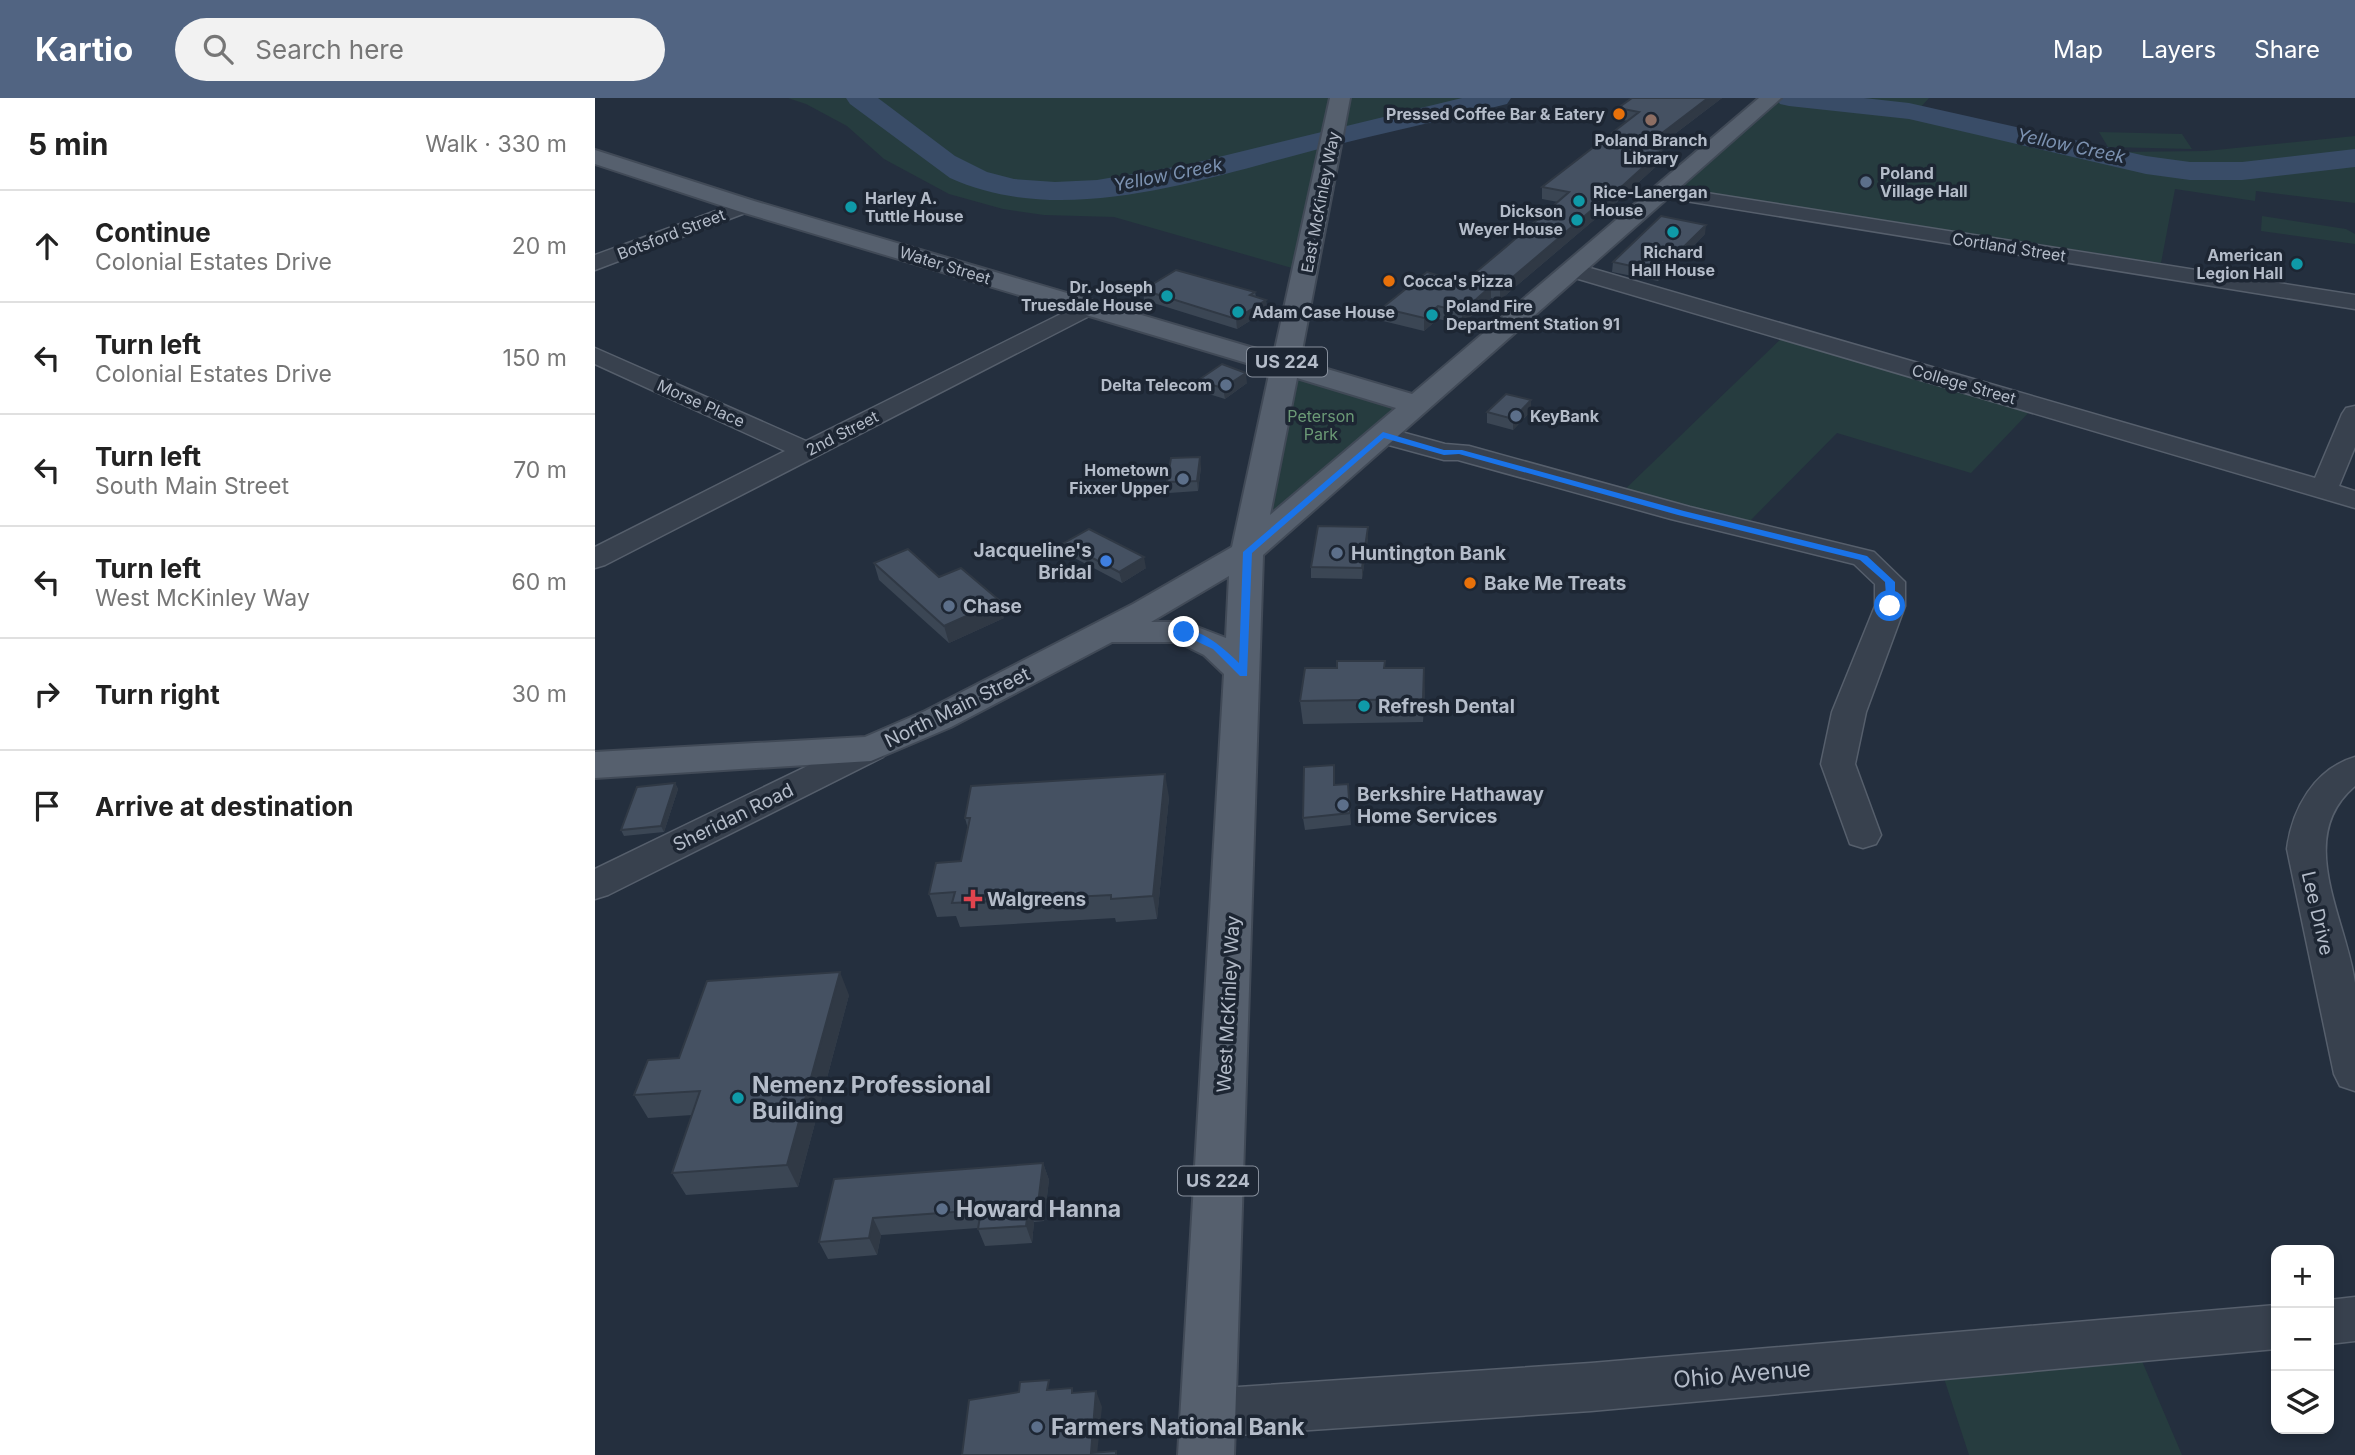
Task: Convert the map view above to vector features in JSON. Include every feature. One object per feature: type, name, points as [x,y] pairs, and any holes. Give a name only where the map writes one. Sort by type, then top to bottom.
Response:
[{"type":"main road","name":"North Main Street","points":[[595,765],[871,749],[938,719],[1248,552],[1771,98]]},
{"type":"main road","name":"East McKinley Way","points":[[1248,552],[1339,100]]},
{"type":"main road","name":"Water Street","points":[[595,157],[746,205],[1417,405]]},
{"type":"main road","name":"West McKinley Way","points":[[1207,1434],[1248,552]]},
{"type":"main road","points":[[1102,633],[1184,632],[1216,647],[1243,673]]},
{"type":"street","name":"Cortland Street","points":[[1662,192],[2355,302]]},
{"type":"street","name":"Botsford Street","points":[[595,263],[746,205]]},
{"type":"street","name":"College Street","points":[[1573,270],[2355,500]]},
{"type":"street","name":"2nd Street","points":[[595,559],[1089,307]]},
{"type":"street","name":"Morse Place","points":[[595,355],[807,451]]},
{"type":"street","points":[[2324,489],[2355,414]]},
{"type":"street","points":[[1389,429],[1444,452],[1459,452],[1681,513],[1864,558],[1890,582],[1890,606],[1849,712],[1837,764],[1863,835]]},
{"type":"street","name":"Sheridan Road","points":[[595,886],[871,749]]},
{"type":"street","name":"Lee Drive","points":[[2355,769],[2327,790],[2315,806],[2306,833],[2305,849],[2355,1074]]},
{"type":"street","points":[[2334,1321],[2355,1319]]},
{"type":"street","name":"Ohio Avenue","points":[[1207,1434],[1591,1387],[2271,1327]]},
{"type":"green space","points":[[788,98],[1498,98],[1333,137],[1306,272],[1114,217],[1044,215],[1003,209],[949,194],[884,159],[847,126],[806,104]]},
{"type":"green space","points":[[1771,98],[1929,98],[1920,108],[2117,152],[2206,151],[2355,136],[2355,203],[2256,191],[2255,201],[2175,189],[2161,263],[2000,238],[1996,245],[1662,192]]},
{"type":"green space","points":[[2099,132],[2182,134],[2192,149],[2108,147]]},
{"type":"green space","points":[[2262,216],[2346,229],[2355,234],[2355,244],[2261,231]]},
{"type":"green space","points":[[1787,333],[2036,405],[1971,473],[1837,433],[1743,528],[1618,496]]},
{"type":"green space","name":"Peterson Park","points":[[1286,367],[1417,405],[1248,552]]},
{"type":"green space","points":[[2133,1340],[2182,1455],[1969,1455],[1937,1357]]},
{"type":"building","points":[[1632,98],[1708,98],[1644,147],[1662,150],[1607,200],[1500,288],[1491,286],[1462,312],[1438,306],[1424,318],[1382,308],[1427,272],[1463,283],[1569,192],[1542,187],[1639,112],[1618,108]]},
{"type":"building","points":[[1661,216],[1706,225],[1658,272],[1613,262]]},
{"type":"building","points":[[1176,270],[1255,292],[1250,295],[1266,300],[1236,319],[1143,290]]},
{"type":"building","points":[[1222,364],[1246,373],[1223,388],[1197,381]]},
{"type":"building","points":[[1506,394],[1531,400],[1513,419],[1487,412]]},
{"type":"building","points":[[1200,457],[1197,481],[1167,482],[1171,458]]},
{"type":"building","name":"Huntington Bank","points":[[1318,526],[1368,527],[1362,568],[1311,567]]},
{"type":"building","points":[[1089,529],[1144,557],[1119,572],[1064,543]]},
{"type":"building","points":[[908,549],[939,577],[961,568],[1000,601],[944,626],[874,563]]},
{"type":"building","points":[[1337,661],[1385,661],[1384,668],[1424,668],[1423,699],[1300,701],[1305,668],[1337,668]]},
{"type":"building","points":[[1334,765],[1334,785],[1348,784],[1350,813],[1303,818],[1304,767]]},
{"type":"building","name":"Walgreens","points":[[1165,774],[1153,896],[1111,899],[1111,895],[952,903],[955,892],[929,894],[936,863],[961,861],[970,818],[965,818],[971,786]]},
{"type":"building","points":[[675,783],[661,826],[621,830],[637,787]]},
{"type":"building","name":"Nemenz Professional Building","points":[[840,972],[787,1165],[672,1173],[700,1091],[634,1095],[648,1060],[679,1058],[707,981]]},
{"type":"building","name":"Howard Hanna","points":[[1043,1163],[1038,1204],[1029,1205],[1026,1226],[978,1229],[981,1210],[873,1218],[869,1238],[819,1242],[834,1179]]},
{"type":"building","name":"Farmers National Bank","points":[[1049,1380],[1047,1390],[1072,1388],[1072,1393],[1096,1391],[1091,1453],[1116,1451],[1116,1455],[962,1455],[969,1400],[1019,1392],[1020,1382]]},
{"type":"waterway","name":"Yellow Creek","points":[[859,98],[960,172],[1014,188],[1055,191],[1097,188],[1186,174],[1498,98]]},
{"type":"waterway","name":"Yellow Creek","points":[[1789,98],[1909,111],[2146,165],[2190,171],[2242,171],[2355,158]]},
{"type":"place","name":"Pressed Coffee Bar & Eatery","points":[[1619,114]]},
{"type":"place","name":"Poland Branch Library","points":[[1651,120]]},
{"type":"place","name":"Poland Village Hall","points":[[1866,182]]},
{"type":"place","name":"Rice-Lanergan House","points":[[1579,201]]},
{"type":"place","name":"Harley A. Tuttle House","points":[[851,207]]},
{"type":"place","name":"Dickson Weyer House","points":[[1577,220]]},
{"type":"place","name":"Richard Hall House","points":[[1673,232]]},
{"type":"place","name":"American Legion Hall","points":[[2297,264]]},
{"type":"place","name":"Cocca's Pizza","points":[[1389,281]]},
{"type":"place","name":"Dr. Joseph Truesdale House","points":[[1167,296]]},
{"type":"place","name":"Adam Case House","points":[[1238,312]]},
{"type":"place","name":"Poland Fire Department Station 91","points":[[1432,315]]},
{"type":"place","name":"Delta Telecom","points":[[1226,385]]},
{"type":"place","name":"KeyBank","points":[[1516,416]]},
{"type":"place","name":"Hometown Fixxer Upper","points":[[1183,479]]},
{"type":"place","name":"Huntington Bank","points":[[1337,553]]},
{"type":"place","name":"Jacqueline's Bridal","points":[[1106,561]]},
{"type":"place","name":"Bake Me Treats","points":[[1470,583]]},
{"type":"place","name":"Chase","points":[[949,606]]},
{"type":"place","name":"Refresh Dental","points":[[1364,706]]},
{"type":"place","name":"Berkshire Hathaway Home Services","points":[[1343,805]]},
{"type":"place","name":"Walgreens","points":[[973,899]]},
{"type":"place","name":"Nemenz Professional Building","points":[[738,1098]]},
{"type":"place","name":"Howard Hanna","points":[[942,1209]]},
{"type":"place","name":"Farmers National Bank","points":[[1037,1427]]},
{"type":"route","points":[[1184,632],[1216,647],[1243,673],[1248,552],[1383,435],[1444,452],[1459,452],[1681,513],[1864,558],[1890,582],[1890,606]]}]
